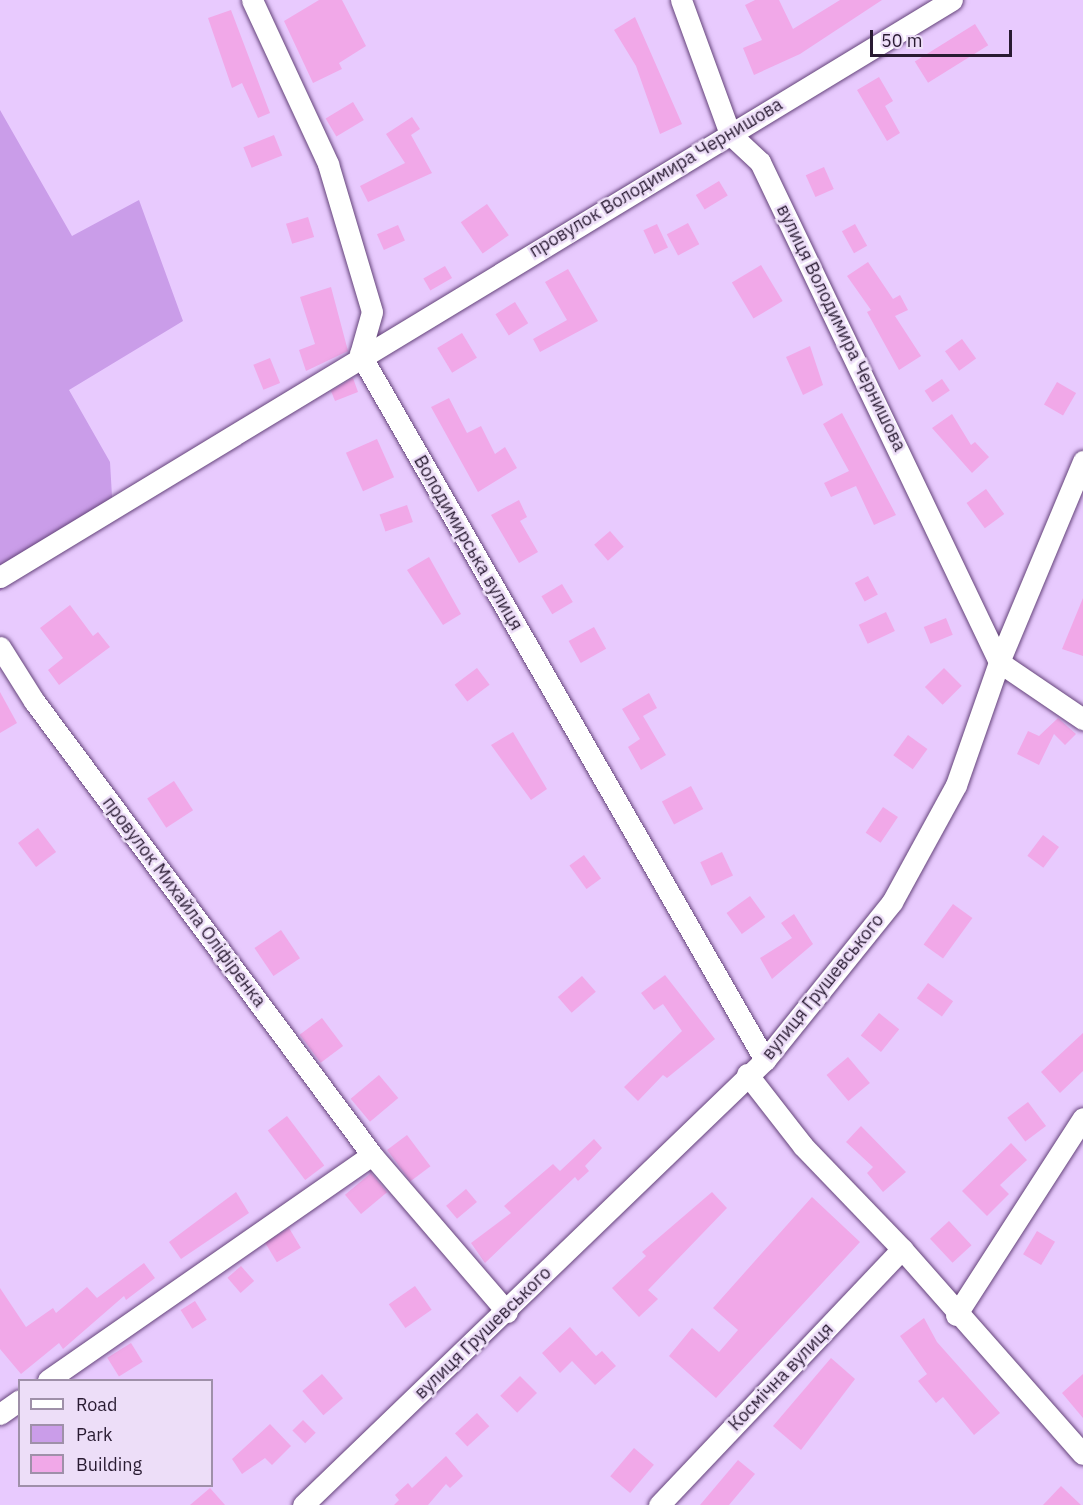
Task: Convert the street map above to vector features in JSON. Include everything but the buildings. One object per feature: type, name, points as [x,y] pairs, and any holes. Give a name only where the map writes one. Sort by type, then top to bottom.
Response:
[{"type":"street","points":[[0,577],[360,354],[372,312],[328,164],[252,0]]},
{"type":"street","name":"вулиця Володимира Чернишова","points":[[681,0],[730,134],[760,162],[999,662]]},
{"type":"street","name":"провулок Володимира Чернишова","points":[[360,354],[952,0]]},
{"type":"street","name":"Володимирська вулиця","points":[[360,354],[765,1060]]},
{"type":"street","name":"вулиця Грушевського","points":[[303,1505],[507,1312],[747,1074],[765,1060],[892,902],[956,785],[999,662],[1083,462]]},
{"type":"street","name":"провулок Михайла Оліфіренка","points":[[0,647],[34,701],[372,1155],[507,1312]]},
{"type":"street","points":[[999,662],[1083,719]]},
{"type":"street","points":[[747,1074],[803,1146],[902,1249],[956,1315],[1083,1454]]},
{"type":"street","points":[[956,1315],[1083,1118]]},
{"type":"street","points":[[49,1379],[372,1155]]},
{"type":"street","name":"Космічна вулиця","points":[[659,1505],[902,1249]]},
{"type":"street","points":[[0,1414],[18,1401]]},
{"type":"green space","points":[[0,110],[72,236],[139,200],[183,321],[69,390],[110,462],[113,513],[0,591]]}]
